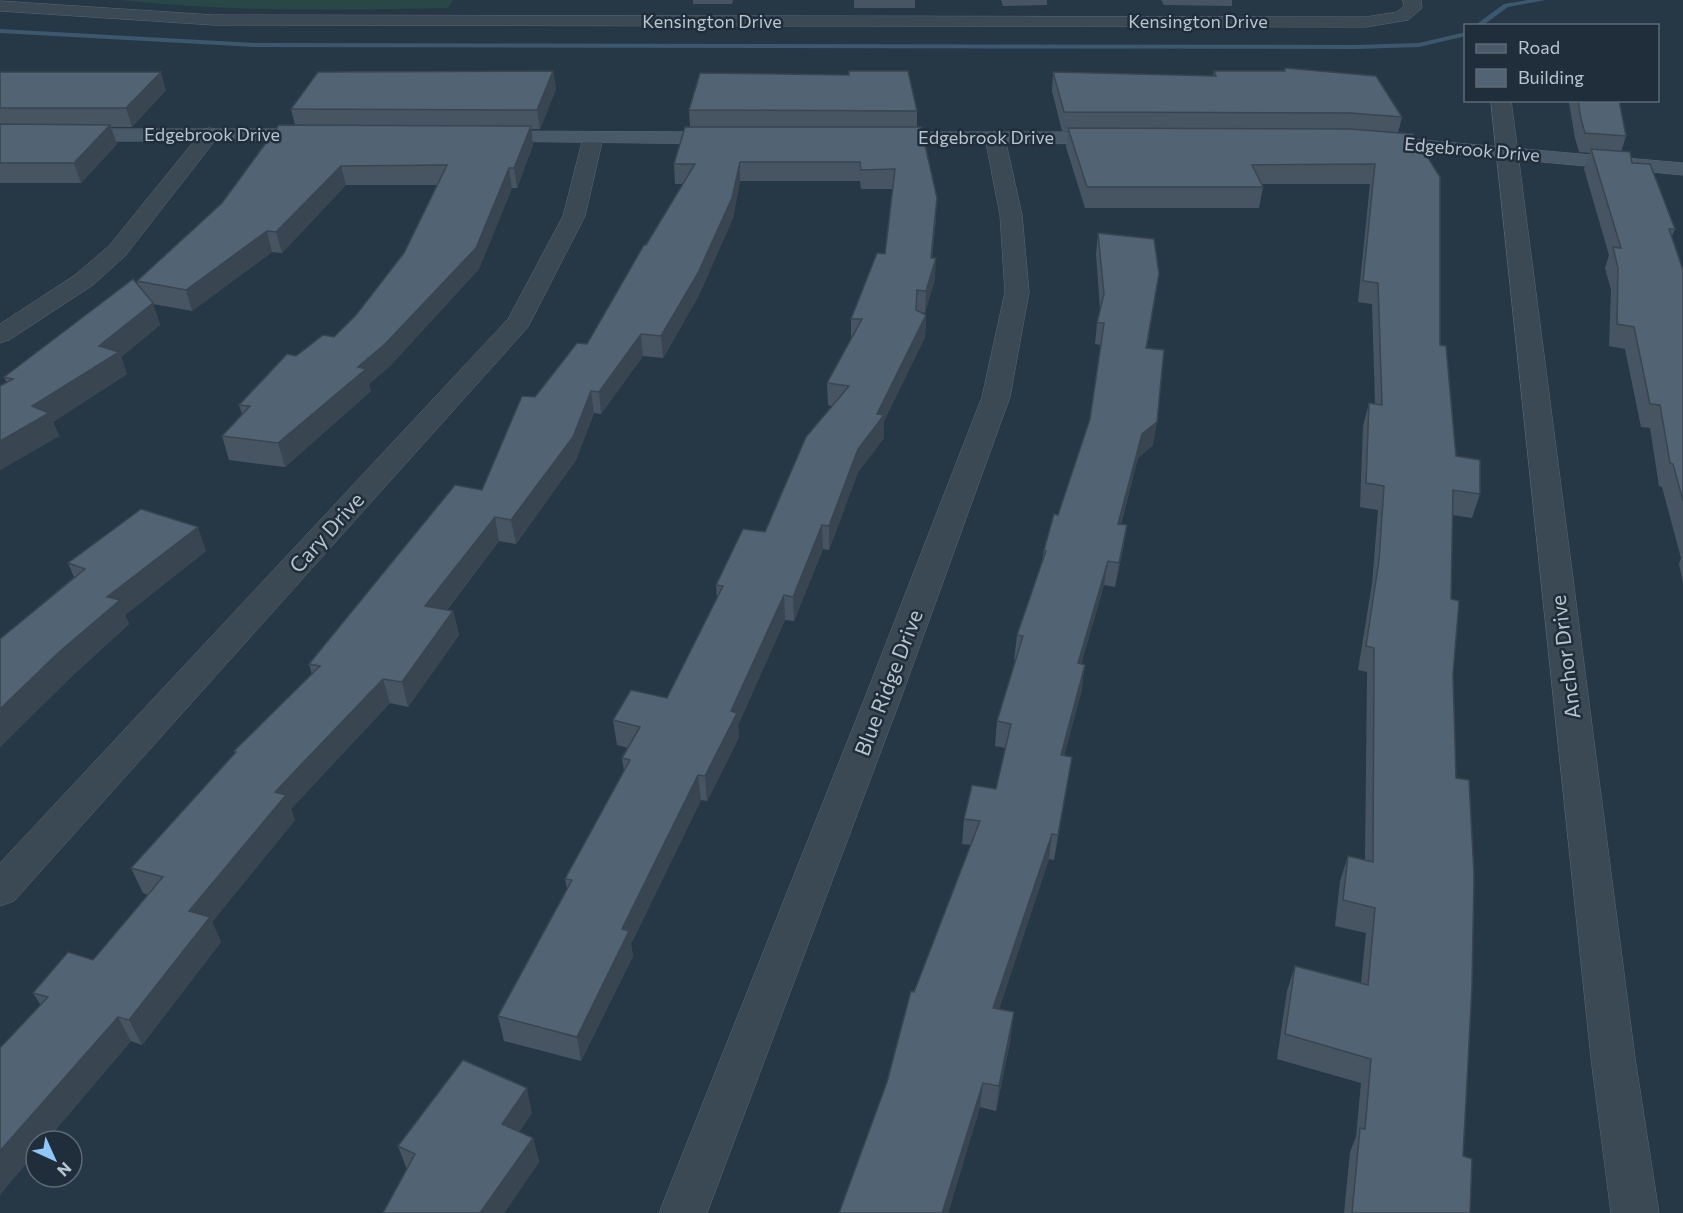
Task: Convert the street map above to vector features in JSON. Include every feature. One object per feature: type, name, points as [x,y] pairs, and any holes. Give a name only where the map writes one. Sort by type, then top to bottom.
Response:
[{"type":"street","points":[[464,21],[476,0]]},
{"type":"street","points":[[787,22],[790,0]]},
{"type":"street","points":[[1107,0],[1115,22]]},
{"type":"street","name":"Kensington Drive","points":[[0,6],[214,20],[1378,22],[1402,16],[1413,8],[1412,0]]},
{"type":"street","name":"Anchor Drive","points":[[1501,102],[1612,1046],[1635,1213]]},
{"type":"street","points":[[0,335],[84,280],[117,251],[210,134]]},
{"type":"street","name":"Edgebrook Drive","points":[[0,135],[341,136]]},
{"type":"street","points":[[473,137],[747,138]]},
{"type":"street","name":"Cary Drive","points":[[0,891],[519,322],[574,216],[593,138]]},
{"type":"street","name":"Edgebrook Drive","points":[[853,138],[1136,139]]},
{"type":"street","name":"Blue Ridge Drive","points":[[683,1213],[880,706],[996,397],[1017,292],[1011,215],[995,138]]},
{"type":"street","name":"Edgebrook Drive","points":[[1357,141],[1683,169]]},
{"type":"green space","points":[[121,0],[453,0],[448,8],[325,10],[203,7]]},
{"type":"building","points":[[1285,68],[1376,76],[1402,117],[1350,113],[1064,112],[1053,72],[1216,76],[1214,71],[1285,71]]},
{"type":"building","points":[[553,71],[537,110],[291,109],[318,72]]},
{"type":"building","points":[[849,71],[908,71],[917,111],[689,110],[700,73],[849,75]]},
{"type":"building","points":[[0,72],[161,72],[126,108],[0,108]]},
{"type":"building","points":[[1578,102],[1619,102],[1626,136],[1585,133]]},
{"type":"building","points":[[0,124],[110,125],[74,163],[0,163]]},
{"type":"building","points":[[279,125],[531,126],[514,168],[509,168],[476,248],[385,344],[358,367],[366,369],[278,443],[222,436],[250,406],[239,405],[287,354],[296,356],[323,335],[334,337],[356,315],[404,253],[447,165],[341,166],[276,232],[267,231],[186,290],[137,281],[222,203]]},
{"type":"building","points":[[685,127],[921,127],[937,198],[931,258],[936,258],[926,291],[917,290],[916,310],[926,315],[877,414],[884,415],[858,449],[829,526],[822,525],[793,597],[784,595],[731,711],[737,713],[705,776],[698,775],[622,929],[629,931],[577,1037],[498,1016],[572,880],[565,879],[630,760],[622,758],[640,727],[613,720],[631,690],[667,698],[723,586],[716,585],[743,529],[765,532],[806,437],[849,386],[827,383],[862,319],[851,319],[877,253],[885,254],[895,169],[861,170],[860,162],[740,162],[732,198],[698,273],[661,336],[641,334],[599,392],[591,391],[573,437],[511,520],[495,517],[425,606],[453,611],[402,682],[383,679],[275,792],[286,795],[189,911],[210,917],[129,1020],[118,1017],[0,1151],[0,1048],[48,997],[33,993],[68,952],[93,960],[163,877],[131,868],[236,752],[234,751],[320,666],[309,664],[455,485],[482,490],[522,396],[535,397],[577,343],[587,344],[644,245],[695,164],[674,164]]},
{"type":"building","points":[[1068,128],[1350,129],[1413,134],[1440,177],[1440,345],[1446,346],[1456,456],[1480,460],[1480,494],[1453,490],[1451,599],[1459,601],[1453,675],[1456,778],[1469,780],[1474,875],[1472,987],[1463,1156],[1472,1159],[1470,1213],[1352,1213],[1360,1128],[1365,1129],[1371,1059],[1285,1034],[1295,966],[1368,985],[1375,908],[1343,900],[1348,856],[1373,862],[1374,648],[1366,646],[1379,560],[1384,486],[1366,483],[1369,403],[1382,405],[1378,283],[1363,281],[1375,164],[1252,165],[1263,187],[1087,187]]},
{"type":"building","points":[[1591,149],[1630,152],[1632,163],[1650,164],[1675,229],[1669,229],[1683,270],[1683,501],[1673,464],[1670,463],[1660,405],[1650,404],[1634,327],[1617,324],[1618,268],[1613,247],[1621,248]]},
{"type":"building","points":[[1098,233],[1154,239],[1159,274],[1146,348],[1164,350],[1157,422],[1142,434],[1118,524],[1127,525],[1119,563],[1108,561],[1078,663],[1085,665],[1061,755],[1072,757],[1058,835],[1052,834],[993,1008],[1014,1012],[999,1086],[983,1083],[942,1213],[839,1213],[887,1082],[911,991],[914,992],[980,821],[964,819],[972,785],[996,789],[1011,724],[997,721],[1023,636],[1017,635],[1046,551],[1044,550],[1054,514],[1058,515],[1090,419],[1104,323],[1097,323],[1104,294]]},
{"type":"building","points":[[133,279],[153,303],[99,346],[119,352],[32,406],[49,413],[0,441],[0,386],[13,379],[4,377]]},
{"type":"building","points":[[141,509],[198,527],[107,597],[120,600],[58,653],[0,709],[0,639],[85,569],[68,563]]},
{"type":"building","points":[[463,1060],[527,1088],[502,1124],[533,1138],[480,1213],[383,1213],[415,1154],[398,1146]]},
{"type":"waterway","points":[[1480,24],[1506,5],[1543,0]]},
{"type":"waterway","points":[[0,31],[255,45],[1355,47],[1419,45],[1464,34]]}]
